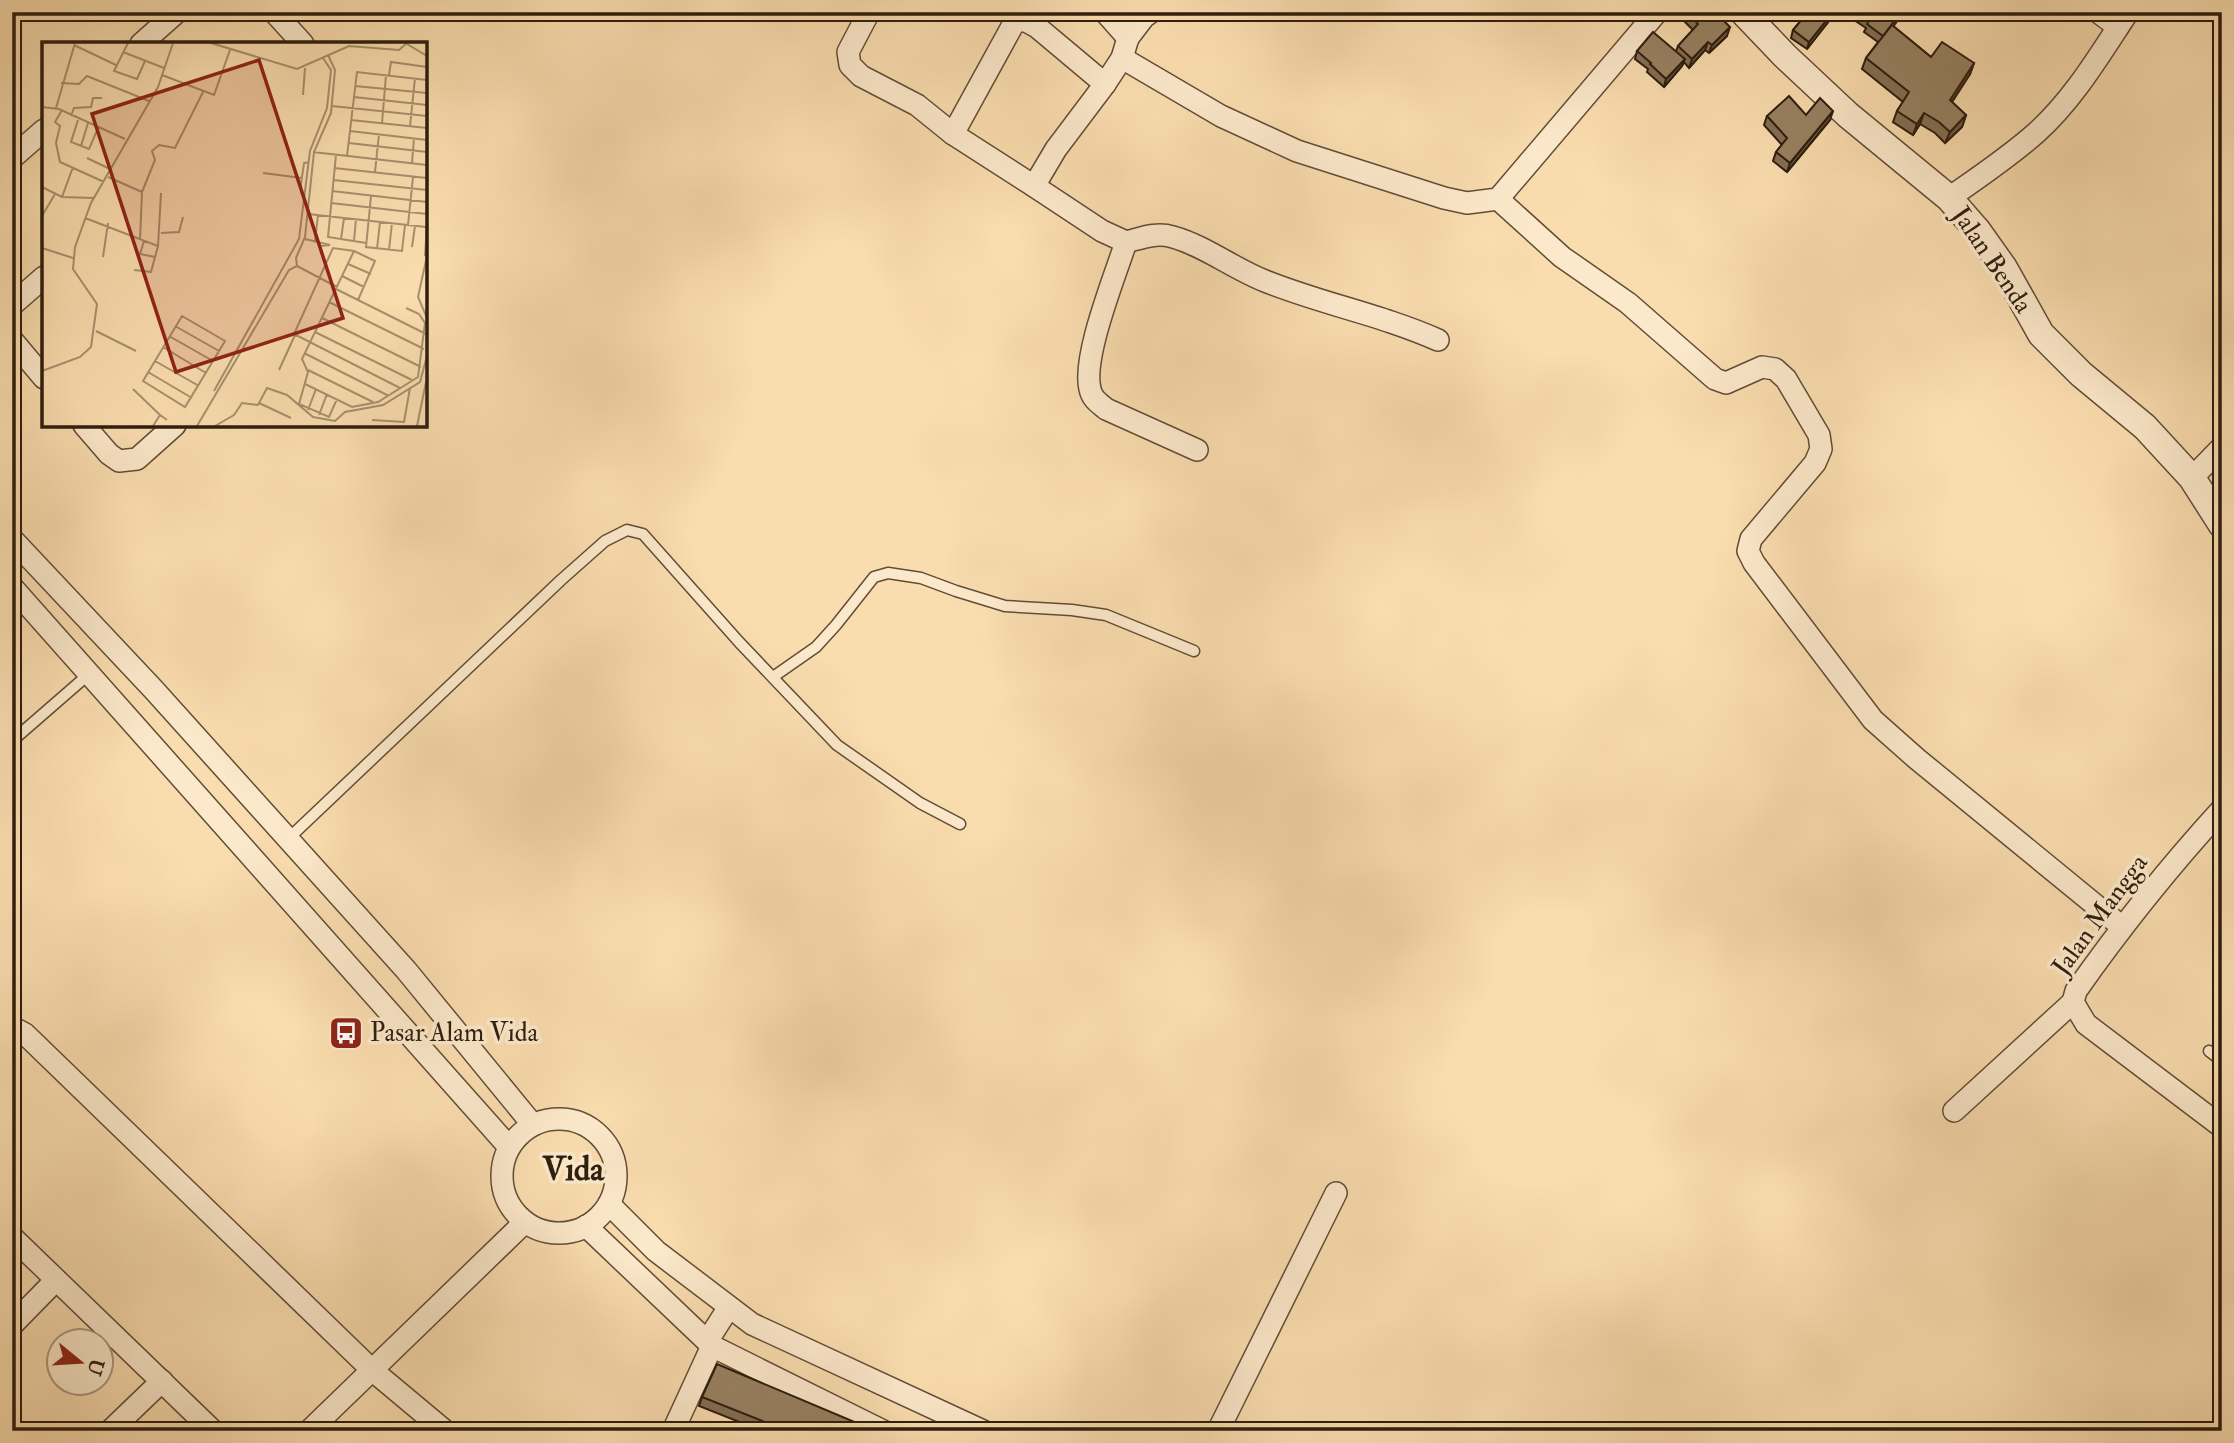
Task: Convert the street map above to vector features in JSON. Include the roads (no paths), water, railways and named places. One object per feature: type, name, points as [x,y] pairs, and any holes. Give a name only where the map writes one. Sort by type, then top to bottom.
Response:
[{"type":"street","points":[[143,42],[177,12]]},
{"type":"street","points":[[274,12],[301,42]]},
{"type":"street","points":[[869,12],[848,52],[850,65],[861,76],[917,105],[953,134],[1102,231],[1126,242],[1158,233],[1175,237],[1263,281],[1310,298],[1405,325],[1438,340]]},
{"type":"street","points":[[1105,12],[1125,48],[1221,116],[1297,151],[1467,203],[1498,199],[1657,12]]},
{"type":"street","points":[[1034,186],[1056,149],[1105,83],[1144,17],[1151,12]]},
{"type":"street","points":[[1949,198],[2038,131],[2096,63],[2123,19],[2098,12]]},
{"type":"street","name":"Jalan Benda","points":[[1745,13],[1785,57],[1949,198],[1977,230],[2004,268],[2041,334],[2081,374],[2145,427],[2192,478],[2222,525]]},
{"type":"street","points":[[953,134],[1015,21],[1026,21],[1037,26],[1105,83]]},
{"type":"street","points":[[12,158],[42,132]]},
{"type":"street","points":[[1498,199],[1562,257],[1628,303],[1715,379],[1726,383],[1762,366],[1775,369],[1786,379],[1819,435],[1821,449],[1815,463],[1751,539],[1748,551],[1754,563],[1873,720],[2121,926]]},
{"type":"street","points":[[1126,242],[1090,356],[1089,387],[1094,399],[1106,409],[1197,450]]},
{"type":"street","points":[[12,305],[42,279]]},
{"type":"street","points":[[12,340],[42,376]]},
{"type":"street","points":[[86,427],[109,454],[119,461],[136,459],[173,427]]},
{"type":"street","points":[[2192,478],[2222,447]]},
{"type":"street","points":[[12,538],[154,690],[406,970],[533,1125]]},
{"type":"street","points":[[12,587],[509,1147]]},
{"type":"street","name":"Jalan Mangga","points":[[2222,809],[2173,862],[2121,926],[2076,991],[2073,1002],[2086,1024],[2222,1127]]},
{"type":"street","points":[[1954,1111],[2073,1002]]},
{"type":"street","points":[[12,1027],[24,1034],[372,1370],[445,1431]]},
{"type":"street","points":[[548,1119],[580,1122],[600,1136],[613,1157],[615,1189],[609,1204],[599,1217],[571,1232],[554,1234],[524,1223],[512,1210],[505,1195],[503,1163],[509,1147],[533,1125],[548,1119]]},
{"type":"street","points":[[1218,1431],[1336,1193]]},
{"type":"street","points":[[609,1204],[656,1251],[752,1324],[983,1431]]},
{"type":"street","points":[[309,1431],[524,1223]]},
{"type":"street","points":[[586,1226],[710,1343],[883,1431]]},
{"type":"street","points":[[12,1237],[213,1431]]},
{"type":"street","points":[[12,1325],[57,1280]]},
{"type":"street","points":[[679,1429],[710,1343],[729,1307]]},
{"type":"street","points":[[110,1431],[162,1381]]},
{"type":"lane","points":[[288,839],[561,580],[605,541],[620,531],[627,530],[643,534],[739,642],[837,745],[920,803],[960,824]]},
{"type":"lane","points":[[773,677],[816,647],[874,577],[888,573],[922,578],[956,592],[1005,606],[1105,615],[1194,651]]},
{"type":"lane","points":[[12,741],[89,674]]},
{"type":"lane","points":[[2208,1051],[2222,1061]]},
{"type":"place","name":"Pasar Alam Vida","points":[[346,1033]]},
{"type":"district","name":"Vida","points":[[573,1169]]}]
